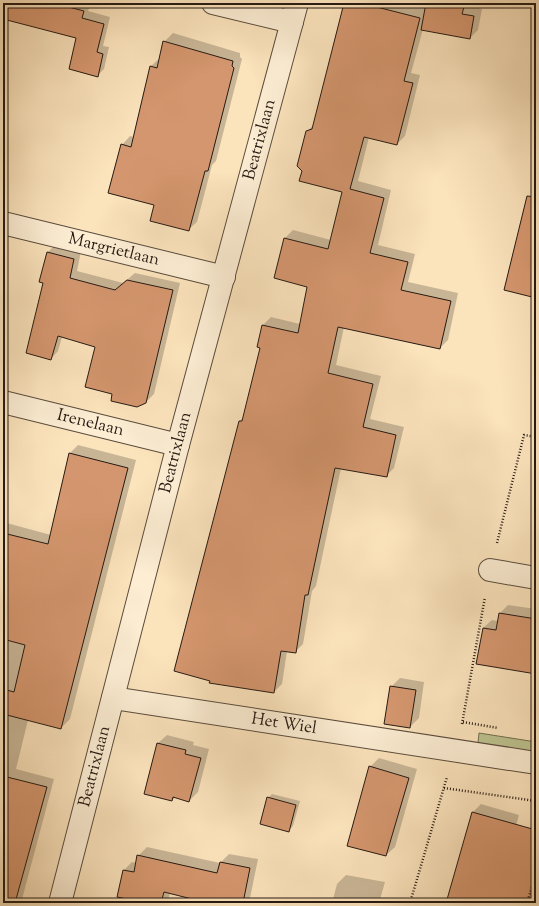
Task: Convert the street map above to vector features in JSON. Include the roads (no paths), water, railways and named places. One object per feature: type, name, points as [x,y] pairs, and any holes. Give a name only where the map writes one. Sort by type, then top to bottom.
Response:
[{"type":"street","points":[[213,3],[294,13]]},
{"type":"street","name":"Beatrixlaan","points":[[60,903],[178,445],[294,13]]},
{"type":"street","name":"Margrietlaan","points":[[3,223],[224,278]]},
{"type":"street","name":"Irenelaan","points":[[3,402],[178,445]]},
{"type":"street","points":[[490,570],[536,578]]},
{"type":"street","name":"Het Wiel","points":[[113,698],[536,763]]}]
